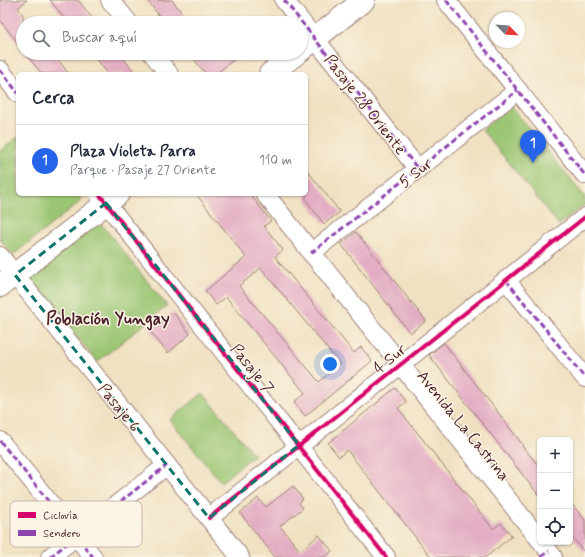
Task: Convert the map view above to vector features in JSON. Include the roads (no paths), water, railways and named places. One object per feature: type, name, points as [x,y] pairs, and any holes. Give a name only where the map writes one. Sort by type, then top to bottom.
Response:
[{"type":"street","points":[[110,0],[123,16]]},
{"type":"street","name":"Pasaje 28 Oriente","points":[[284,0],[293,16]]},
{"type":"street","points":[[308,44],[364,0]]},
{"type":"street","points":[[446,0],[585,175]]},
{"type":"street","name":"Pasaje 28 Oriente","points":[[308,44],[418,169]]},
{"type":"street","points":[[158,60],[167,72]]},
{"type":"street","points":[[273,72],[288,60]]},
{"type":"street","points":[[0,70],[16,90]]},
{"type":"street","name":"5 Sur","points":[[311,253],[518,90]]},
{"type":"street","name":"Avenida La Castrina","points":[[267,196],[545,549]]},
{"type":"street","points":[[7,281],[107,197]]},
{"type":"street","name":"Pasaje 7","points":[[107,197],[386,557]]},
{"type":"street","name":"4 Sur","points":[[209,518],[585,217]]},
{"type":"street","name":"Pasaje 6","points":[[0,256],[7,281],[167,465],[240,557]]},
{"type":"street","points":[[506,280],[585,378]]},
{"type":"street","points":[[0,441],[48,501]]},
{"type":"street","points":[[121,501],[167,465]]},
{"type":"street","points":[[50,557],[62,547]]},
{"type":"street","points":[[85,547],[93,557]]},
{"type":"place","name":"Plaza Violeta Parra","points":[[533,163]]},
{"type":"district","name":"Población Yungay","points":[[108,318]]}]
